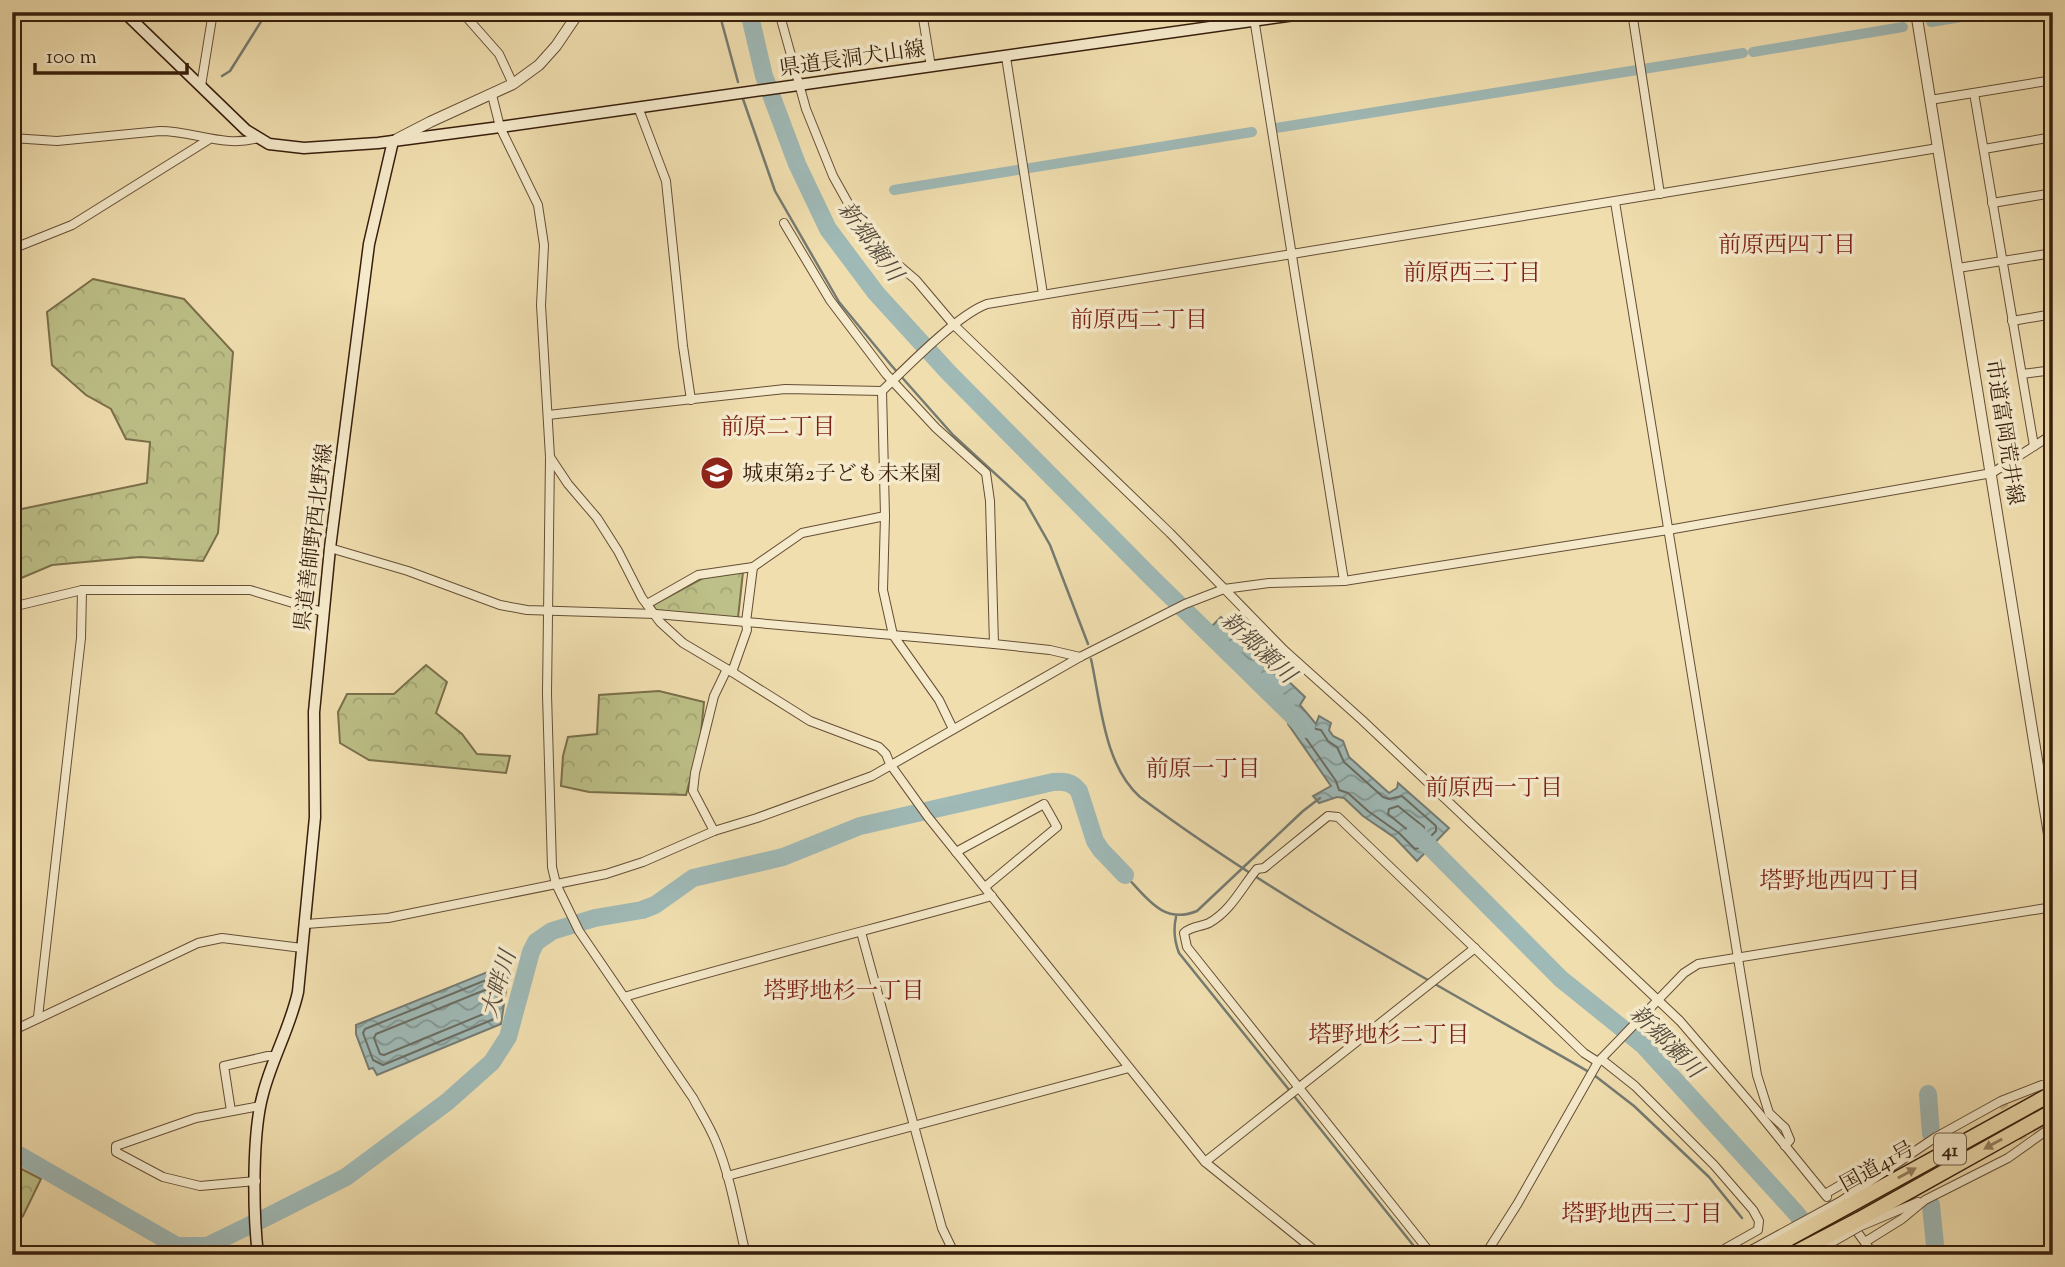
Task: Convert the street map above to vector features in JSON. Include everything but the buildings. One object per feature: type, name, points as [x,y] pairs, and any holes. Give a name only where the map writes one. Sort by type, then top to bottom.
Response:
[{"type":"highway","name":"国道41号","points":[[1756,1252],[2047,1089]]},
{"type":"highway","name":"国道41号","points":[[1791,1255],[1859,1226],[2053,1111]]},
{"type":"main road","points":[[124,12],[258,138],[276,145],[304,148],[393,141]]},
{"type":"main road","name":"県道長洞犬山線","points":[[393,141],[1006,57],[1254,17],[1316,12]]},
{"type":"main road","name":"県道善師野西北野線","points":[[258,1255],[256,1181],[260,1106],[293,1015],[298,992],[315,817],[314,712],[330,548],[369,244],[393,141]]},
{"type":"street","points":[[203,88],[213,12]]},
{"type":"street","points":[[462,12],[499,54],[513,84]]},
{"type":"street","points":[[393,141],[430,121],[513,84],[539,65],[556,46],[579,12]]},
{"type":"street","points":[[779,12],[813,128],[833,176],[853,212],[882,251],[916,280],[954,324],[1170,533],[1284,650],[1362,720],[1680,1021],[1826,1196],[1854,1177],[1890,1168]]},
{"type":"street","points":[[922,12],[930,67]]},
{"type":"street","points":[[1632,12],[1660,194]]},
{"type":"street","name":"市道富岡荒井線","points":[[1916,12],[2053,859]]},
{"type":"street","points":[[1254,17],[1344,580]]},
{"type":"street","points":[[1006,57],[1043,294]]},
{"type":"street","points":[[1930,100],[2053,80]]},
{"type":"street","points":[[1974,93],[2034,446]]},
{"type":"street","points":[[492,95],[500,127],[532,189],[541,217],[544,245],[541,304],[550,457],[548,611],[552,867],[556,884],[579,931],[693,1098],[717,1144],[746,1255]]},
{"type":"street","points":[[638,107],[666,181],[691,400]]},
{"type":"street","points":[[12,138],[57,141],[172,131],[230,143],[258,138]]},
{"type":"street","points":[[1984,149],[2053,138]]},
{"type":"street","points":[[12,249],[65,229],[208,140]]},
{"type":"street","points":[[548,415],[785,389],[882,391],[954,324],[975,308],[987,304],[1938,148]]},
{"type":"street","points":[[1992,203],[2053,193]]},
{"type":"street","points":[[1615,202],[1757,1075],[1769,1113],[1785,1128],[1790,1140],[1785,1146]]},
{"type":"street","points":[[784,223],[830,300],[893,380],[936,428],[986,473],[990,501],[994,644]]},
{"type":"street","points":[[1958,268],[2053,253]]},
{"type":"street","points":[[2012,321],[2053,314]]},
{"type":"street","points":[[2022,374],[2053,370]]},
{"type":"street","points":[[882,391],[885,516],[883,590],[892,635],[939,700],[953,729]]},
{"type":"street","points":[[306,924],[388,918],[606,874],[643,862],[714,831],[872,776],[1080,656],[1224,589],[1269,583],[1344,580],[1668,530],[1992,473],[2053,434]]},
{"type":"street","points":[[550,457],[568,484],[597,518],[647,604],[660,622],[683,643],[810,721],[879,747],[887,754],[890,764],[928,817],[1205,1162],[1317,1255]]},
{"type":"street","points":[[647,604],[698,575],[752,567],[802,533],[885,516]]},
{"type":"street","points":[[330,548],[408,571],[500,605],[527,610],[656,614],[994,644],[1080,656]]},
{"type":"street","points":[[714,831],[693,791],[695,773],[714,696],[730,671],[747,630],[752,567]]},
{"type":"street","points":[[12,607],[82,590],[250,590],[323,612]]},
{"type":"street","points":[[38,1017],[81,638],[82,590]]},
{"type":"street","points":[[956,852],[1044,804],[1057,827],[985,887]]},
{"type":"street","points":[[1432,1255],[1186,947],[1184,933],[1187,929],[1209,923],[1239,895],[1257,869],[1264,868],[1328,816],[1338,817],[1584,1053],[1634,1086],[1714,1165],[1753,1210],[1759,1221],[1758,1230],[1726,1248],[1719,1255]]},
{"type":"street","points":[[624,997],[728,966],[992,896]]},
{"type":"street","points":[[1485,1255],[1598,1063],[1684,973],[1698,964],[2053,907]]},
{"type":"street","points":[[862,932],[942,1228],[955,1255]]},
{"type":"street","points":[[12,1031],[198,943],[222,938],[302,948]]},
{"type":"street","points":[[1205,1162],[1475,948]]},
{"type":"street","points":[[232,1111],[224,1066],[276,1056]]},
{"type":"street","points":[[727,1176],[1129,1068]]},
{"type":"street","points":[[1845,1204],[1890,1168],[1936,1137],[2001,1101],[2047,1089]]},
{"type":"street","points":[[256,1181],[200,1186],[163,1177],[116,1152],[116,1146],[196,1118],[260,1106]]},
{"type":"street","points":[[1810,1255],[1859,1226],[1925,1200],[2008,1158],[2053,1126]]},
{"type":"street","points":[[1865,1242],[1902,1219],[1925,1200]]},
{"type":"street","points":[[1859,1226],[1874,1255]]},
{"type":"street","points":[[1731,1255],[1756,1252]]},
{"type":"green space","points":[[93,279],[184,299],[233,352],[218,533],[203,561],[140,557],[52,565],[12,582],[12,511],[147,483],[150,442],[126,439],[111,409],[86,395],[52,365],[47,312]]},
{"type":"green space","points":[[743,572],[738,618],[657,612],[653,605],[703,578]]},
{"type":"green space","points":[[426,665],[447,682],[436,713],[462,734],[477,754],[510,756],[506,773],[369,760],[340,743],[338,712],[347,694],[394,694]]},
{"type":"green space","points":[[659,691],[704,702],[700,743],[686,795],[589,792],[561,786],[563,756],[568,737],[597,734],[599,695]]},
{"type":"green space","points":[[12,1164],[41,1179],[23,1216],[12,1228]]},
{"type":"water","points":[[1221,617],[1305,697],[1300,705],[1316,724],[1319,716],[1331,723],[1329,730],[1333,736],[1343,741],[1349,757],[1389,793],[1397,788],[1398,783],[1449,828],[1417,861],[1395,838],[1363,816],[1344,798],[1337,797],[1319,803],[1313,796],[1331,786],[1288,724],[1292,710],[1267,683],[1247,667],[1212,626]]},
{"type":"water","points":[[510,963],[501,1024],[377,1075],[373,1068],[369,1069],[356,1034],[356,1025]]},
{"type":"waterway","points":[[222,76],[230,71],[267,12]]},
{"type":"waterway","points":[[719,12],[738,82]]},
{"type":"waterway","name":"新郷瀬川","points":[[749,12],[764,76],[797,164],[828,229],[876,293],[948,372],[1306,729]]},
{"type":"waterway","points":[[1931,22],[1991,12]]},
{"type":"waterway","points":[[1753,52],[1903,27]]},
{"type":"waterway","points":[[1276,128],[1743,53]]},
{"type":"waterway","points":[[743,99],[775,191],[839,302],[953,435],[1025,501],[1050,545],[1088,644]]},
{"type":"waterway","points":[[894,190],[1252,132]]},
{"type":"waterway","points":[[1091,659],[1111,751],[1128,784],[1140,797],[1248,872],[1304,907],[1589,1072]]},
{"type":"waterway","name":"大畔川","points":[[12,1151],[177,1246],[207,1246],[346,1177],[447,1102],[492,1062],[508,1037],[531,952],[536,942],[552,931],[595,918],[642,910],[655,905],[693,878],[783,857],[860,826],[1053,782],[1068,783],[1079,791],[1095,841],[1125,875]]},
{"type":"waterway","points":[[1125,875],[1148,900],[1165,912],[1174,915],[1197,911],[1320,798]]},
{"type":"waterway","name":"新郷瀬川","points":[[1415,832],[1561,979],[1643,1045],[1796,1213],[1829,1255]]},
{"type":"waterway","points":[[1176,917],[1174,935],[1179,953],[1290,1091]]},
{"type":"waterway","points":[[1594,1075],[1634,1106],[1709,1177],[1742,1218]]},
{"type":"waterway","points":[[1928,1094],[1931,1134]]},
{"type":"waterway","points":[[1294,1096],[1421,1255]]},
{"type":"waterway","points":[[1931,1205],[1936,1255]]},
{"type":"tunnel","points":[[2001,1101],[2028,1146]]},
{"type":"place","name":"城東第2子ども未来園","points":[[717,473]]},
{"type":"district","name":"前原西四丁目","points":[[1787,244]]},
{"type":"district","name":"前原西三丁目","points":[[1472,272]]},
{"type":"district","name":"前原西二丁目","points":[[1139,319]]},
{"type":"district","name":"前原二丁目","points":[[778,426]]},
{"type":"district","name":"前原一丁目","points":[[1203,768]]},
{"type":"district","name":"前原西一丁目","points":[[1494,787]]},
{"type":"district","name":"塔野地西四丁目","points":[[1840,880]]},
{"type":"district","name":"塔野地杉一丁目","points":[[844,990]]},
{"type":"district","name":"塔野地杉二丁目","points":[[1389,1034]]},
{"type":"district","name":"塔野地西三丁目","points":[[1642,1213]]}]
